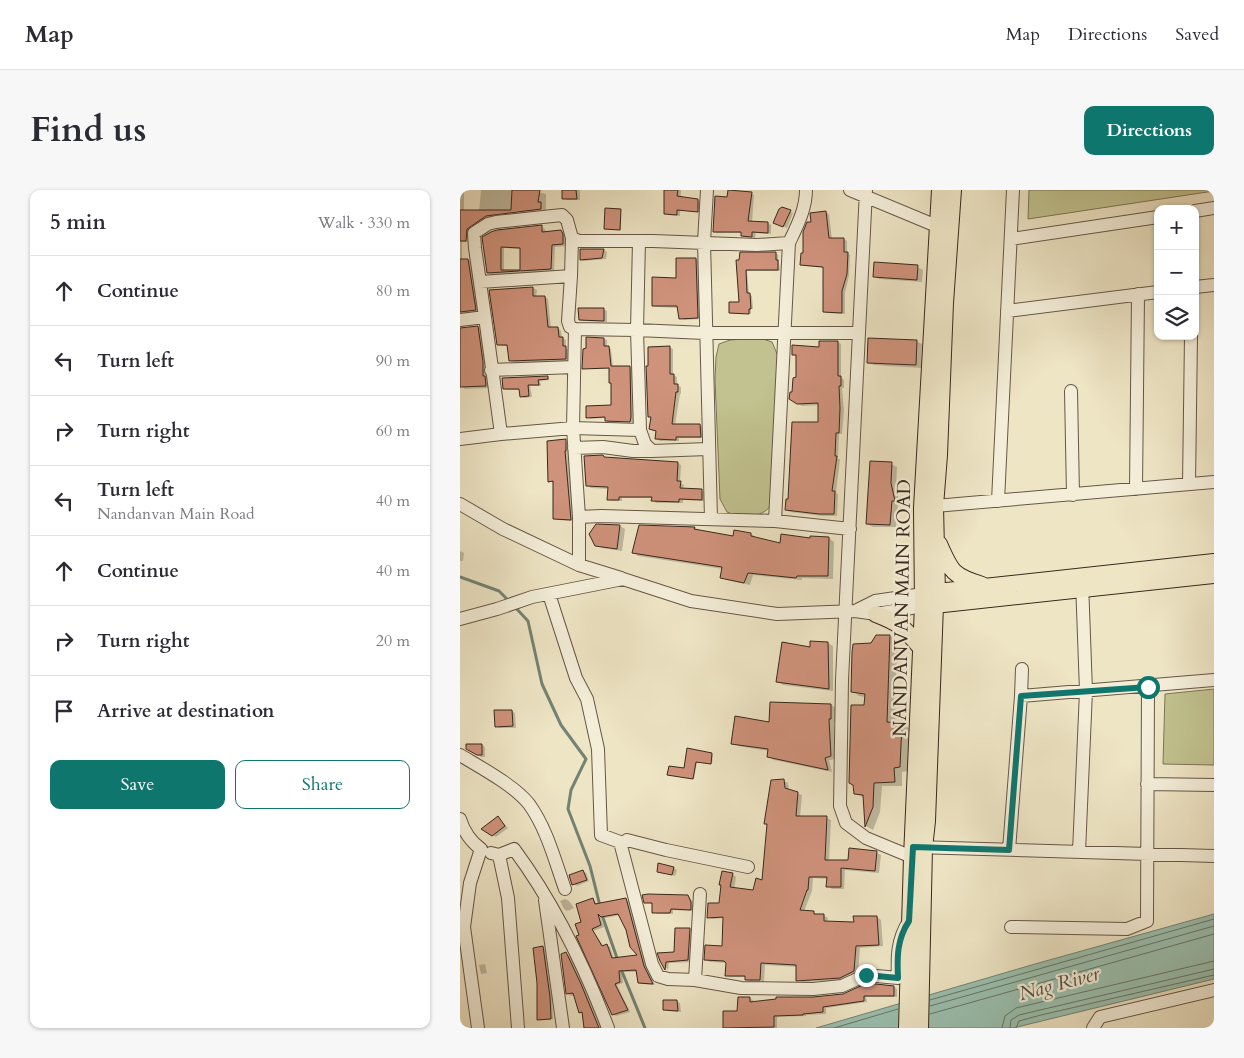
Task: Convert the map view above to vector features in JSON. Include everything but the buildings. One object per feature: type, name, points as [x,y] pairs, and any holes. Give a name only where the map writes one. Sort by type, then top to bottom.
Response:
[{"type":"main road","name":"NANDANVAN MAIN ROAD","points":[[907,1028],[914,990],[909,921],[916,851],[922,649],[929,599],[922,508],[940,190]]},
{"type":"main road","points":[[920,1028],[914,990],[916,851],[930,742],[929,599],[936,535],[935,506],[940,455],[945,304],[953,190]]},
{"type":"main road","points":[[936,535],[948,566],[962,579],[986,587]]},
{"type":"main road","points":[[929,599],[1082,583],[1214,562]]},
{"type":"main road","points":[[929,599],[986,587],[1214,575]]},
{"type":"main road","points":[[876,614],[903,627],[922,649]]},
{"type":"street","points":[[707,190],[704,242],[710,519]]},
{"type":"street","points":[[775,521],[789,243],[802,214],[806,201],[806,190]]},
{"type":"street","points":[[850,190],[866,193],[939,227]]},
{"type":"street","points":[[998,501],[1013,190]]},
{"type":"street","points":[[866,193],[850,528],[850,612],[842,680],[840,806],[846,823],[866,838],[916,851],[1009,850],[1214,856]]},
{"type":"street","points":[[1199,210],[1214,208]]},
{"type":"street","points":[[501,434],[474,233],[488,224],[531,217],[562,215],[567,220],[572,238],[568,321],[570,327],[575,329],[705,333],[859,333]]},
{"type":"street","points":[[1011,240],[1154,218]]},
{"type":"street","points":[[572,238],[579,241],[704,242],[757,245],[789,243]]},
{"type":"street","points":[[639,241],[637,330],[640,430],[645,444],[652,451]]},
{"type":"street","points":[[480,282],[571,276]]},
{"type":"street","points":[[1199,287],[1214,285]]},
{"type":"street","points":[[1007,311],[1154,292]]},
{"type":"street","points":[[1136,489],[1138,294]]},
{"type":"street","points":[[460,320],[485,317]]},
{"type":"street","points":[[575,329],[573,428],[579,517],[579,565]]},
{"type":"street","points":[[1189,484],[1191,340]]},
{"type":"street","points":[[491,370],[574,367]]},
{"type":"street","points":[[1070,390],[1073,495]]},
{"type":"street","points":[[460,439],[573,428],[640,430]]},
{"type":"street","points":[[574,448],[603,447],[652,451],[708,448]]},
{"type":"street","points":[[935,506],[1214,482]]},
{"type":"street","points":[[460,504],[503,529],[579,565],[691,601],[777,614],[850,612],[876,614],[929,599]]},
{"type":"street","points":[[579,517],[775,521],[850,528]]},
{"type":"street","points":[[460,619],[532,597],[624,579]]},
{"type":"street","points":[[1079,852],[1086,692],[1082,583]]},
{"type":"street","points":[[549,594],[576,678],[587,699],[598,749],[601,836],[620,842],[652,964],[658,976],[668,979],[695,980],[741,988],[813,989],[842,986],[866,975],[898,978],[898,948],[903,930],[909,921]]},
{"type":"street","points":[[850,612],[875,601],[929,599]]},
{"type":"street","points":[[1009,850],[1022,669]]},
{"type":"street","points":[[1021,696],[1148,687],[1214,680]]},
{"type":"street","points":[[1011,927],[1127,929],[1147,921],[1148,687]]},
{"type":"street","points":[[460,755],[500,780],[528,803],[545,834],[565,889]]},
{"type":"street","points":[[1147,784],[1214,785]]},
{"type":"street","points":[[460,819],[463,828],[472,842],[481,849],[499,855],[514,849],[533,875],[592,986],[608,1028]]},
{"type":"street","points":[[627,840],[666,850],[748,866]]},
{"type":"street","points":[[478,1028],[464,927],[470,883],[481,849]]},
{"type":"street","points":[[499,855],[508,898],[518,1028]]},
{"type":"street","points":[[695,980],[700,894]]},
{"type":"street","points":[[545,895],[546,915],[563,1028]]},
{"type":"street","points":[[1093,1028],[1100,1017],[1214,990]]},
{"type":"shaded area","points":[[1029,190],[1214,190],[1214,191],[1028,219]]},
{"type":"shaded area","points":[[760,338],[772,342],[778,356],[770,506],[762,513],[744,516],[727,512],[720,499],[715,379],[716,357],[719,344],[730,340]]},
{"type":"shaded area","points":[[1214,689],[1214,765],[1163,764],[1165,694]]},
{"type":"water","name":"Nag River","points":[[1214,914],[1214,979],[1013,1028],[816,1028],[1035,964]]},
{"type":"waterway","points":[[460,577],[499,591],[510,602]]},
{"type":"waterway","points":[[514,606],[528,621],[542,684],[561,725],[586,759],[571,790],[568,809],[590,866],[600,906]]},
{"type":"waterway","points":[[602,915],[618,961]]},
{"type":"waterway","points":[[621,969],[645,1028]]},
{"type":"route","points":[[866,975],[898,978],[898,948],[903,930],[909,921],[913,847],[1009,850],[1021,696],[1148,687]]}]
